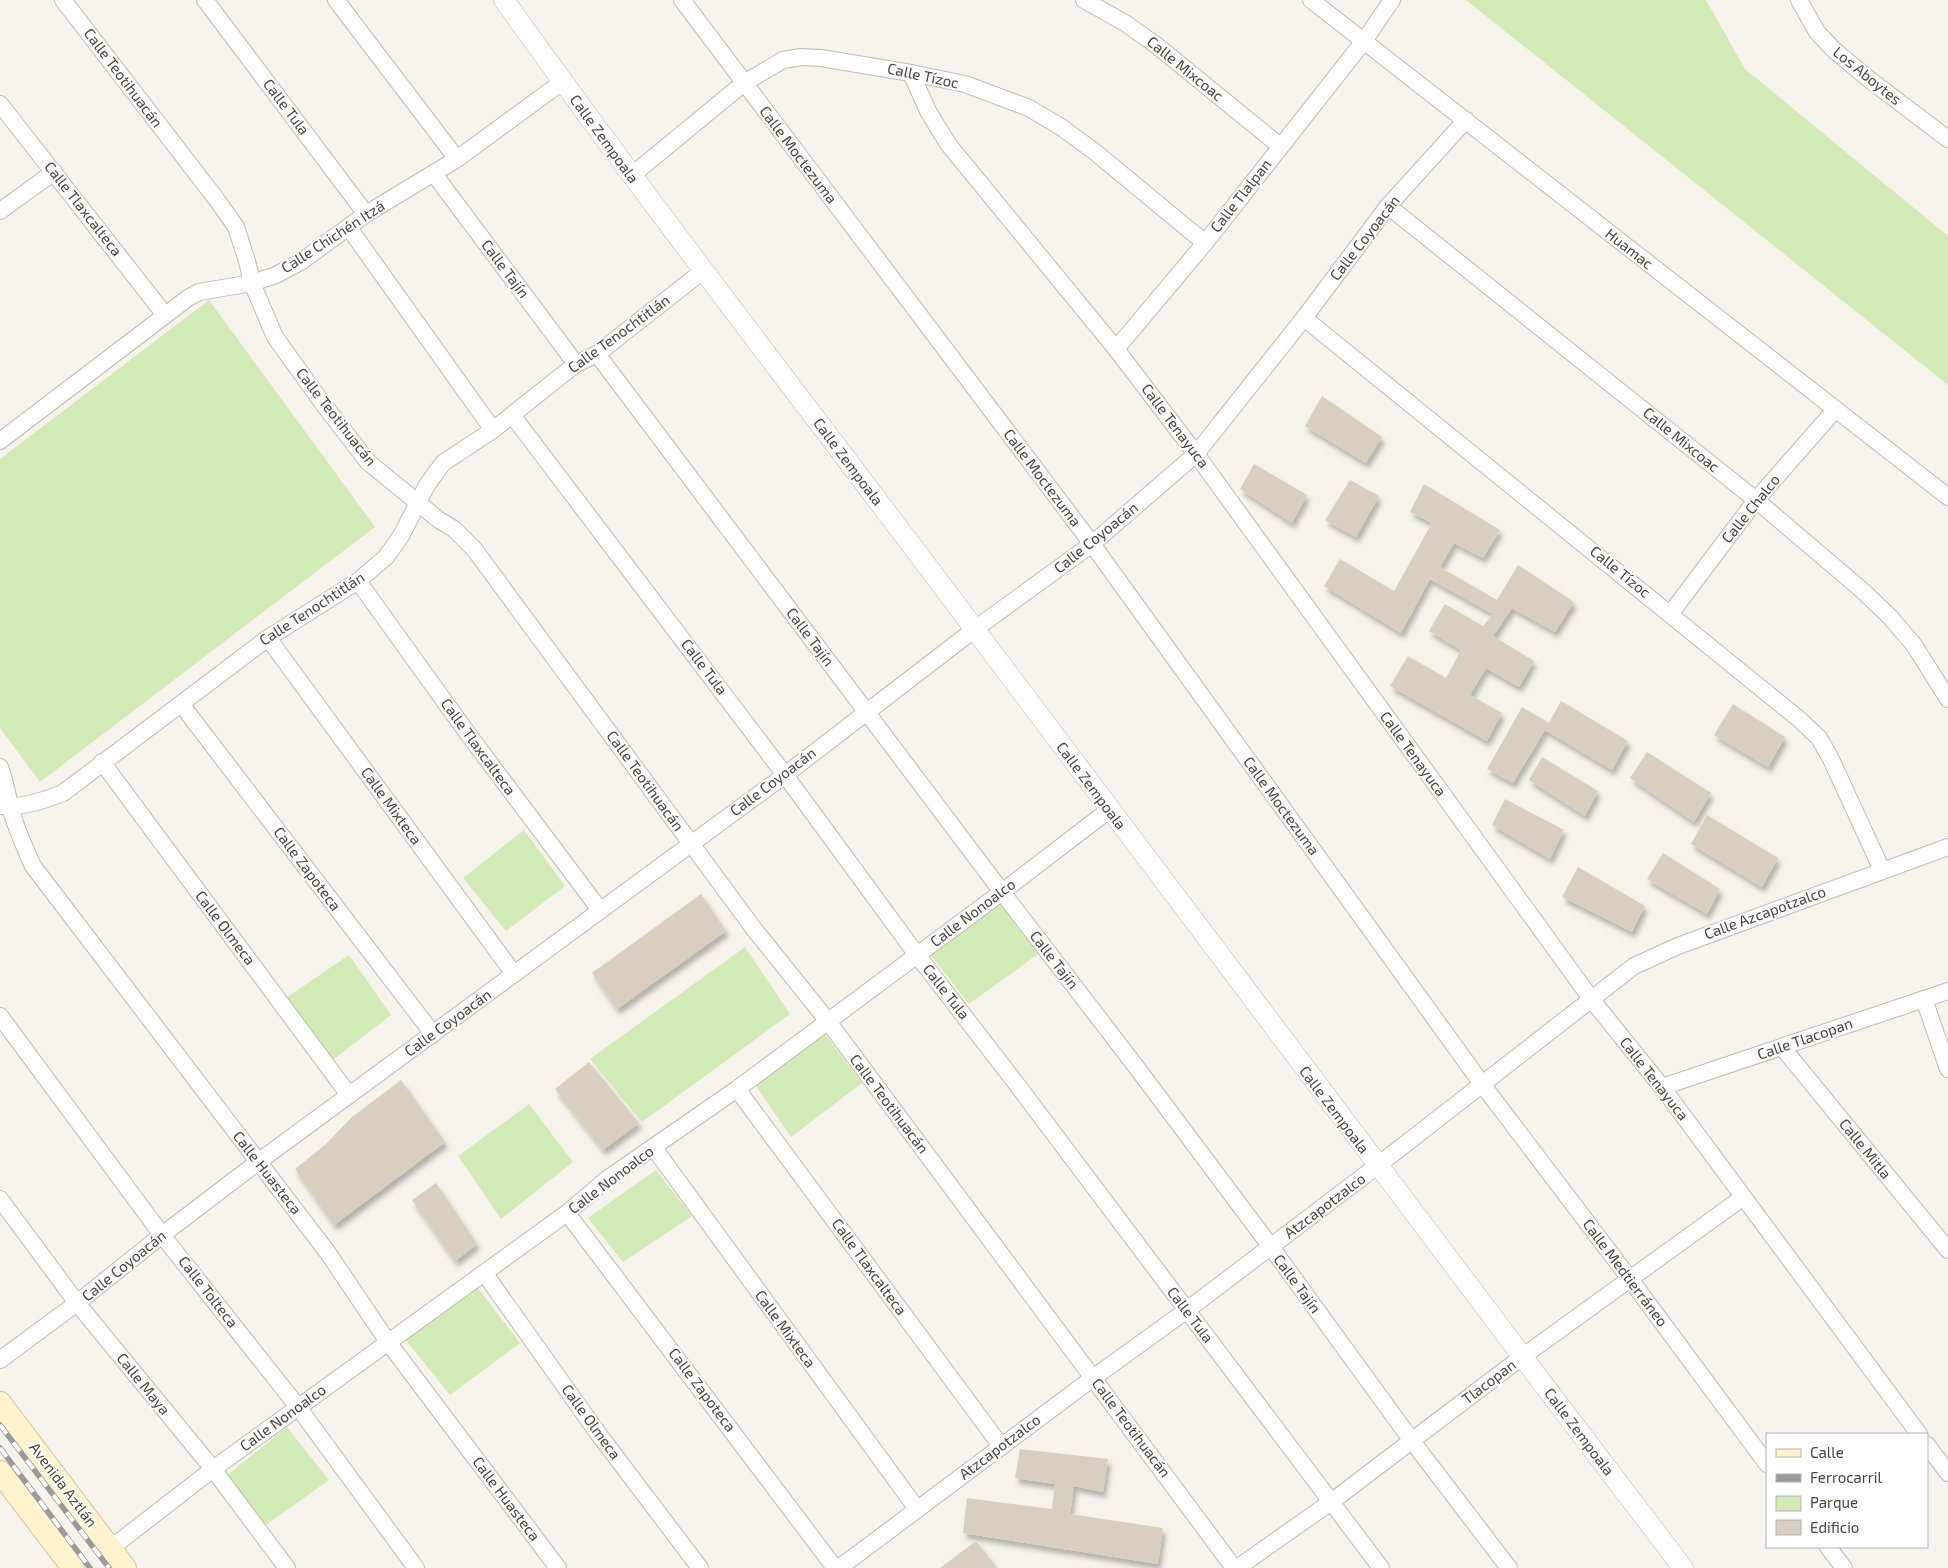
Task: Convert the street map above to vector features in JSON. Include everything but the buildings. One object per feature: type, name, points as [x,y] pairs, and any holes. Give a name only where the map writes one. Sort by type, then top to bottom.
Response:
[{"type":"main road","name":"Avenida Aztlán","points":[[0,1403],[125,1568]]},
{"type":"main road","points":[[0,1472],[72,1568]]},
{"type":"street","name":"Calle Teotihuacán","points":[[63,0],[236,227],[252,283],[275,336],[324,406],[368,462],[439,520],[454,529],[474,549],[754,929],[827,1020],[1236,1568]]},
{"type":"street","name":"Calle Tula","points":[[205,0],[366,214]]},
{"type":"street","points":[[336,0],[457,159]]},
{"type":"street","name":"Calle Zempoala","points":[[504,0],[631,176],[1377,1166],[1683,1568]]},
{"type":"street","name":"Calle Moctezuma","points":[[682,0],[1092,544],[1482,1084]]},
{"type":"street","name":"Calle Mixcoac","points":[[1084,0],[1125,23],[1156,45],[1280,146]]},
{"type":"street","name":"Huamac","points":[[1312,0],[1948,497]]},
{"type":"street","name":"Calle Tlalpan","points":[[1116,349],[1205,243],[1364,41],[1392,0]]},
{"type":"street","name":"Los Aboytes","points":[[1799,0],[1817,32],[1834,50],[1948,139]]},
{"type":"street","name":"Calle Tízoc","points":[[631,176],[744,83],[783,60],[801,57],[821,58],[965,84],[1029,108],[1061,127],[1095,152],[1205,243]]},
{"type":"street","name":"Calle Tenayuca","points":[[911,73],[928,111],[948,144],[1116,349],[1196,454],[1592,1000],[1662,1087],[1742,1198],[1918,1433]]},
{"type":"street","name":"Calle Chichén Itzá","points":[[0,441],[165,315],[200,292],[252,283],[276,275],[302,261],[366,214],[457,159],[562,82]]},
{"type":"street","name":"Calle Tlaxcalteca","points":[[0,104],[165,315]]},
{"type":"street","name":"Calle Coyoacán","points":[[0,1360],[77,1303],[258,1162],[785,775],[974,629],[1092,544],[1196,454],[1304,318],[1388,206],[1466,120]]},
{"type":"street","points":[[0,210],[54,172]]},
{"type":"street","name":"Calle Tajín","points":[[434,174],[576,364]]},
{"type":"street","name":"Calle Mixcoac","points":[[1388,206],[1756,500],[1863,591],[1890,617],[1914,645],[1948,699]]},
{"type":"street","points":[[349,228],[492,430]]},
{"type":"street","name":"Calle Tenochtitlán","points":[[5,807],[44,800],[63,793],[268,638],[358,581],[386,557],[401,536],[432,475],[443,463],[492,430],[576,364],[597,354],[703,271]]},
{"type":"street","name":"Calle Tízoc","points":[[1304,318],[1799,718],[1819,738],[1830,757],[1882,870]]},
{"type":"street","name":"Calle Tajín","points":[[597,354],[1002,892],[1137,1068],[1271,1247],[1412,1441],[1509,1568]]},
{"type":"street","name":"Calle Chalco","points":[[1671,613],[1756,500],[1836,410]]},
{"type":"street","name":"Calle Tula","points":[[512,415],[785,775],[917,955],[1381,1568]]},
{"type":"street","name":"Calle Tlaxcalteca","points":[[358,581],[468,734],[600,910]]},
{"type":"street","name":"Calle Mixteca","points":[[268,638],[514,974]]},
{"type":"street","name":"Calle Zapoteca","points":[[181,704],[433,1034]]},
{"type":"street","name":"Calle Olmeca","points":[[102,762],[349,1095]]},
{"type":"street","name":"Calle Huasteca","points":[[0,767],[6,782],[5,807],[33,866],[328,1253],[388,1342],[558,1568]]},
{"type":"street","name":"Calle Nonoalco","points":[[111,1548],[298,1407],[567,1214],[607,1179],[737,1089],[1109,810]]},
{"type":"street","name":"Calle Azcapotzalco","points":[[1592,1000],[1634,966],[1678,946],[1948,846]]},
{"type":"street","name":"Calle Tlacopan","points":[[1662,1087],[1948,991]]},
{"type":"street","points":[[1924,999],[1948,1069]]},
{"type":"street","name":"Atzcapotzalco","points":[[837,1568],[1271,1247],[1592,1000]]},
{"type":"street","name":"Calle Tolteca","points":[[0,1016],[162,1235],[298,1407],[416,1568]]},
{"type":"street","name":"Calle Mitla","points":[[1782,1047],[1948,1250]]},
{"type":"street","name":"Calle Medtierráneo","points":[[1482,1084],[1766,1463]]},
{"type":"street","name":"Calle Tlaxcalteca","points":[[737,1089],[1001,1446]]},
{"type":"street","name":"Calle Mixteca","points":[[654,1148],[917,1509]]},
{"type":"street","name":"Tlacopan","points":[[1236,1568],[1331,1502],[1522,1357],[1742,1198]]},
{"type":"street","name":"Calle Maya","points":[[0,1199],[77,1303],[213,1470],[287,1568]]},
{"type":"street","name":"Calle Zapoteca","points":[[567,1214],[837,1568]]},
{"type":"street","name":"Calle Olmeca","points":[[485,1274],[597,1432],[700,1568]]},
{"type":"street","points":[[1928,1446],[1948,1474]]},
{"type":"street","points":[[1829,1548],[1844,1568]]},
{"type":"green space","points":[[1466,0],[1706,0],[1745,69],[1948,236],[1948,385]]},
{"type":"green space","points":[[209,300],[375,527],[40,782],[0,728],[0,459]]},
{"type":"green space","points":[[524,830],[565,886],[506,931],[463,878]]},
{"type":"green space","points":[[996,899],[1038,954],[969,1004],[926,949]]},
{"type":"green space","points":[[745,947],[790,1014],[642,1122],[590,1059]]},
{"type":"green space","points":[[349,955],[391,1015],[330,1062],[283,1000]]},
{"type":"green space","points":[[822,1030],[862,1083],[791,1137],[753,1082]]},
{"type":"green space","points":[[529,1104],[573,1162],[501,1219],[458,1156]]},
{"type":"green space","points":[[656,1170],[692,1216],[623,1262],[588,1218]]},
{"type":"green space","points":[[478,1288],[520,1343],[450,1395],[405,1339]]},
{"type":"green space","points":[[287,1427],[329,1480],[263,1527],[225,1477]]},
{"type":"railway","points":[[0,1425],[109,1568]]},
{"type":"railway","points":[[0,1448],[90,1568]]}]
